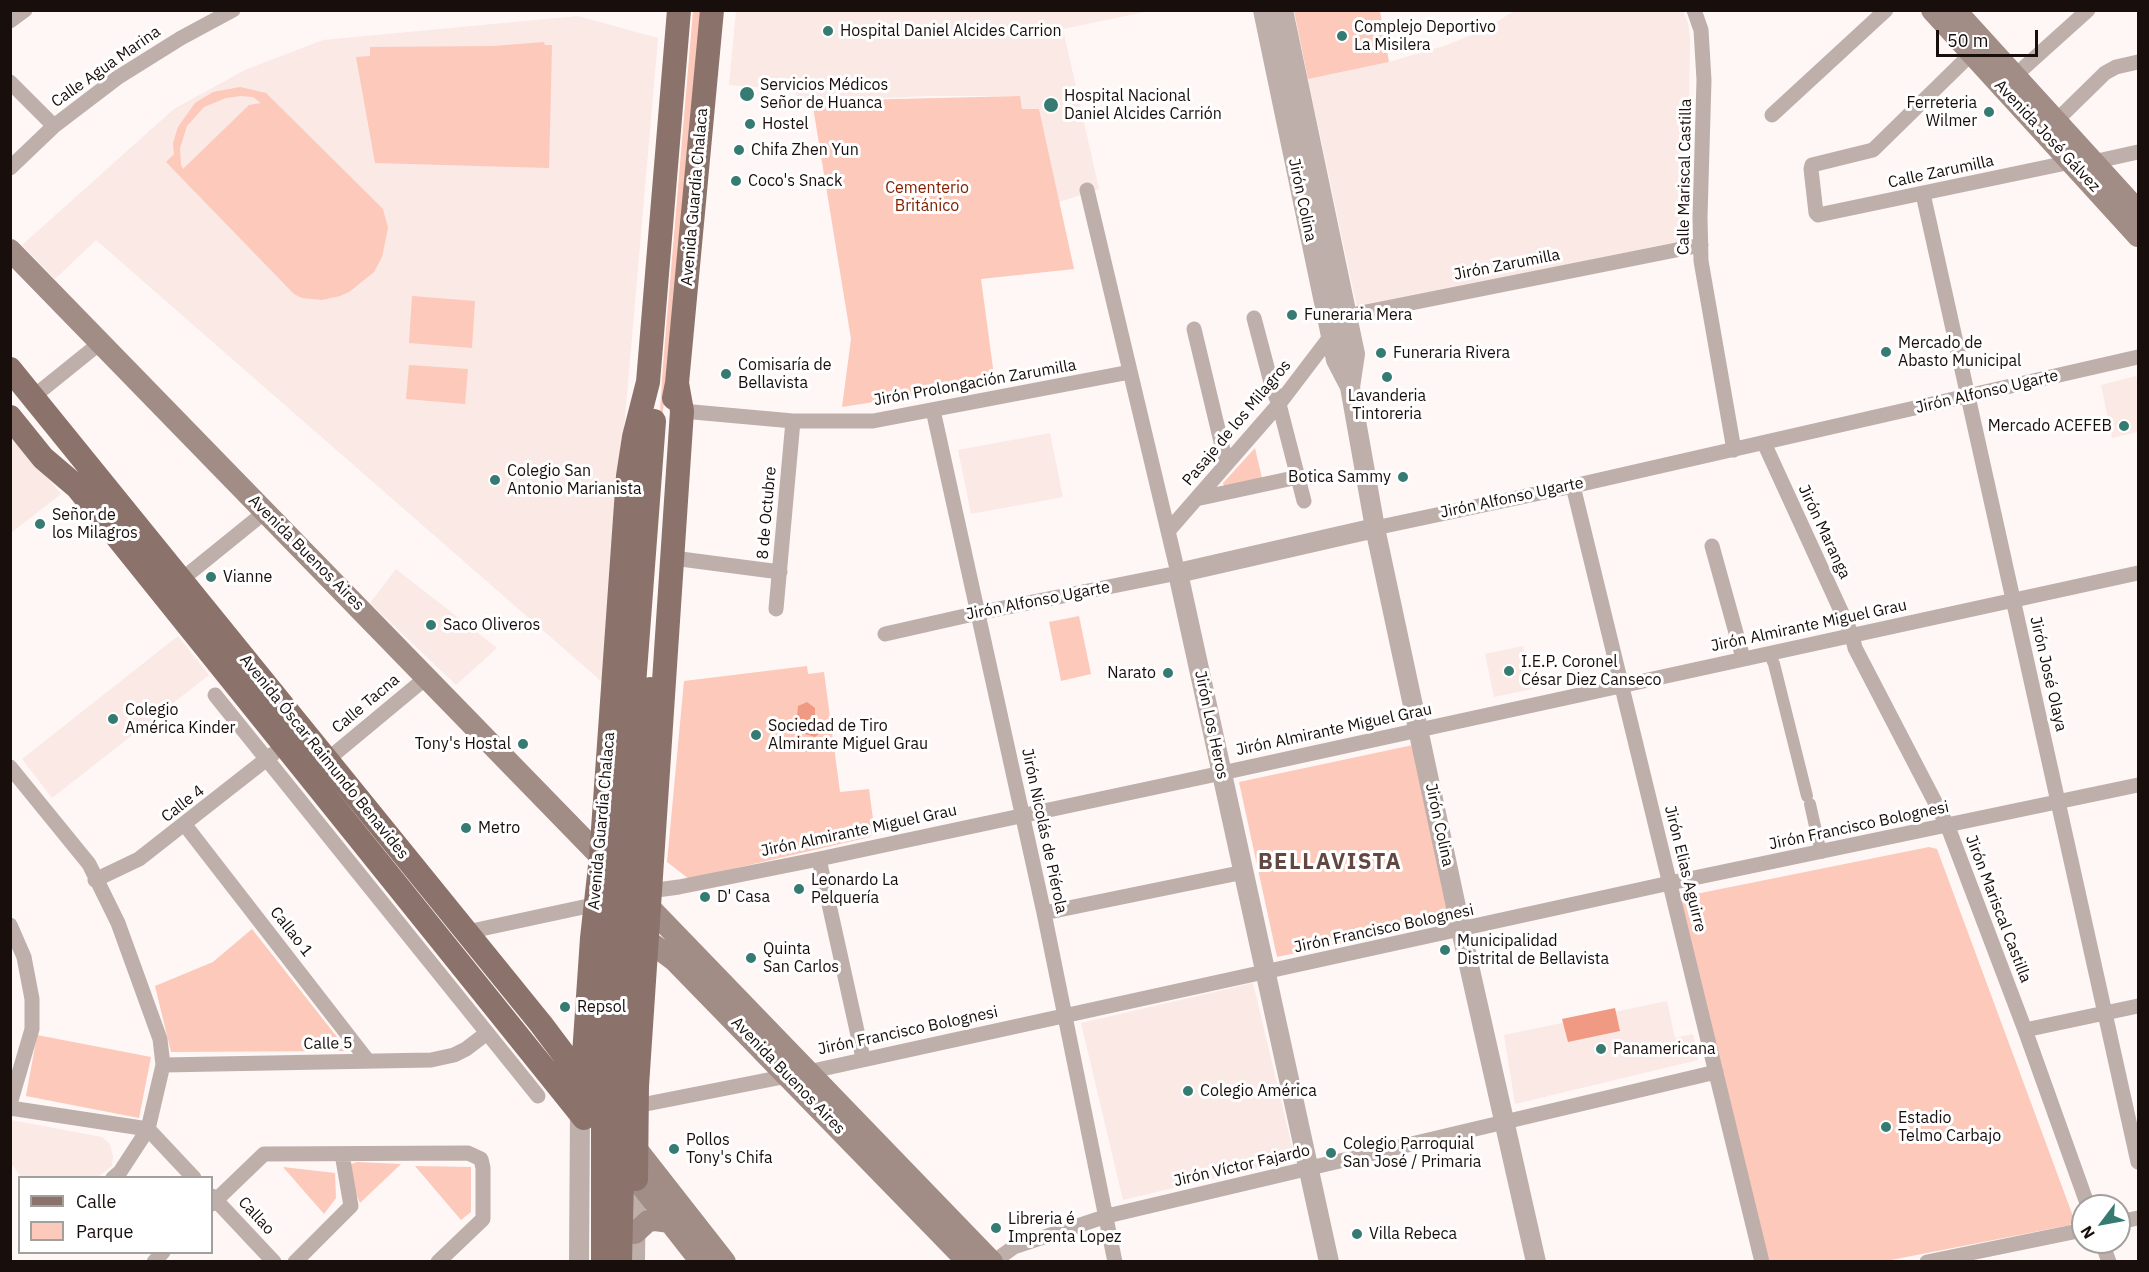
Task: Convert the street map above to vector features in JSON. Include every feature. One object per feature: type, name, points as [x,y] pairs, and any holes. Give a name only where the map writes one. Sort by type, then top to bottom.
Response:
[{"type":"main road","name":"Avenida Guardia Chalaca","points":[[580,1113],[628,476],[634,437],[648,382],[679,10]]},
{"type":"main road","name":"Avenida Guardia Chalaca","points":[[603,1262],[603,1093],[668,419],[677,382],[712,10]]},
{"type":"main road","name":"Avenida José Gálvez","points":[[1932,10],[1971,54],[2056,121],[2082,162],[2139,211]]},
{"type":"main road","name":"Avenida José Gálvez","points":[[1955,10],[2009,82],[2082,162],[2139,236]]},
{"type":"main road","name":"Avenida Buenos Aires","points":[[10,249],[601,857]]},
{"type":"main road","name":"Avenida Óscar Raimundo Benavides","points":[[10,369],[22,393],[181,580],[232,680],[276,752],[636,1179]]},
{"type":"main road","name":"Avenida Guardia Chalaca","points":[[636,1179],[636,1106],[673,558],[668,419],[648,382]]},
{"type":"main road","name":"Avenida Óscar Raimundo Benavides","points":[[10,417],[44,458],[77,487],[232,680],[327,760],[541,1024],[635,1147]]},
{"type":"main road","name":"Avenida Guardia Chalaca","points":[[620,1262],[625,1054],[668,419]]},
{"type":"main road","name":"Avenida Buenos Aires","points":[[650,899],[798,1074],[968,1262]]},
{"type":"main road","name":"Avenida Buenos Aires","points":[[595,905],[675,961],[798,1074],[993,1262]]},
{"type":"main road","points":[[635,1147],[725,1262]]},
{"type":"main road","points":[[636,1179],[701,1262]]},
{"type":"main road","points":[[635,1233],[648,1221],[670,1222]]},
{"type":"street","points":[[10,21],[25,10]]},
{"type":"street","name":"Calle Agua Marina","points":[[10,168],[54,126],[117,78],[181,38],[233,10]]},
{"type":"street","name":"Jirón Colina","points":[[1263,10],[1286,71]]},
{"type":"street","name":"Jirón Colina","points":[[1283,10],[1286,71],[1318,228],[1331,338],[1336,360],[1350,387],[1375,528],[1461,930],[1536,1262]]},
{"type":"street","name":"Calle Mariscal Castilla","points":[[1695,10],[1701,30],[1704,80],[1701,261],[1734,450]]},
{"type":"street","points":[[1772,115],[1886,10]]},
{"type":"street","points":[[2009,82],[2088,10]]},
{"type":"street","name":"Calle Zarumilla","points":[[1971,54],[1873,150],[1812,165],[1818,215],[2139,152]]},
{"type":"street","points":[[2056,121],[2105,72],[2139,62]]},
{"type":"street","points":[[10,82],[54,126]]},
{"type":"street","name":"Jirón Los Heros","points":[[1087,190],[1169,530],[1329,1262]]},
{"type":"street","name":"Jirón José Olaya","points":[[1923,194],[2139,1162]]},
{"type":"street","name":"Jirón Colina","points":[[1318,228],[1346,316],[1355,354],[1350,387]]},
{"type":"street","name":"Jirón Zarumilla","points":[[1346,316],[1701,245]]},
{"type":"street","points":[[1331,338],[1346,316]]},
{"type":"street","points":[[1254,318],[1304,501]]},
{"type":"street","points":[[1194,329],[1223,450],[1228,462]]},
{"type":"street","name":"Pasaje de los Milagros","points":[[1169,530],[1279,404],[1331,338]]},
{"type":"street","points":[[22,393],[100,343]]},
{"type":"street","name":"Jirón Alfonso Ugarte","points":[[885,634],[1178,573],[1573,486],[2139,357]]},
{"type":"street","name":"Jirón Prolongación Zarumilla","points":[[668,419],[873,421],[1130,372]]},
{"type":"street","name":"Jirón Nicolás de Piérola","points":[[933,410],[1044,913],[1115,1262]]},
{"type":"street","name":"8 de Octubre","points":[[776,609],[793,421]]},
{"type":"street","name":"Jirón Maranga","points":[[1764,443],[1852,635]]},
{"type":"street","points":[[1196,499],[1298,477]]},
{"type":"street","name":"Jirón Elias Aguirre","points":[[1573,486],[1762,1262]]},
{"type":"street","points":[[181,580],[265,512]]},
{"type":"street","points":[[1712,546],[1743,658]]},
{"type":"street","points":[[673,558],[780,572]]},
{"type":"street","name":"Jirón Almirante Miguel Grau","points":[[467,933],[595,905],[650,899],[679,888],[1222,773],[1621,684],[2139,573]]},
{"type":"street","name":"Jirón Mariscal Castilla","points":[[1852,635],[1855,648],[1948,827],[2025,1030],[2084,1194]]},
{"type":"street","points":[[1769,653],[1774,664],[1821,853]]},
{"type":"street","name":"Calle Tacna","points":[[327,760],[427,677]]},
{"type":"street","name":"Calle 4","points":[[95,880],[139,859],[276,752]]},
{"type":"street","name":"Avenida Óscar Raimundo Benavides","points":[[276,752],[487,1034],[538,1096]]},
{"type":"street","points":[[10,768],[89,864],[122,934],[160,1040],[163,1065],[148,1129],[115,1176]]},
{"type":"street","name":"Jirón Francisco Bolognesi","points":[[636,1106],[798,1074],[1670,884],[2139,785]]},
{"type":"street","name":"Callao 1","points":[[185,825],[368,1061]]},
{"type":"street","points":[[819,859],[863,1058]]},
{"type":"street","points":[[1044,913],[1244,872]]},
{"type":"street","points":[[10,925],[24,957],[32,999],[32,1029],[10,1106],[148,1129],[192,1176]]},
{"type":"street","points":[[2025,1030],[2139,1006]]},
{"type":"street","name":"Calle 5","points":[[163,1065],[443,1058],[466,1049],[487,1034]]},
{"type":"street","name":"Jirón Víctor Fajardo","points":[[993,1262],[1014,1247],[1107,1216],[1716,1072]]},
{"type":"street","name":"Avenida Guardia Chalaca","points":[[579,1262],[580,1113]]},
{"type":"street","points":[[213,1200],[264,1155],[468,1153],[481,1159],[483,1219],[438,1262]]},
{"type":"street","points":[[295,1262],[351,1206],[342,1154]]},
{"type":"street","name":"Avenida Guardia Chalaca","points":[[636,1179],[636,1262]]},
{"type":"street","name":"Callao","points":[[213,1200],[274,1262]]},
{"type":"street","points":[[1927,1262],[2071,1232]]},
{"type":"shaded area","name":"Hospital Nacional Daniel Alcides Carrión","points":[[736,11],[1150,11],[1063,29],[1099,189],[1059,202],[1039,109],[1022,109],[1019,96],[928,96],[812,101],[799,99],[793,90],[729,85]]},
{"type":"shaded area","points":[[1514,11],[1683,11],[1688,23],[1690,39],[1687,240],[1357,308],[1308,79],[1389,62],[1444,46],[1482,31]]},
{"type":"shaded area","name":"Colegio San Antonio Marianista","points":[[578,16],[658,38],[602,682],[96,240],[55,279],[22,245],[174,109],[245,70],[323,40]]},
{"type":"shaded area","points":[[2136,376],[2138,432],[2112,438],[2101,385]]},
{"type":"shaded area","points":[[10,433],[61,494],[11,533],[10,533]]},
{"type":"shaded area","points":[[1050,433],[1063,497],[971,514],[958,450]]},
{"type":"shaded area","name":"Saco Oliveros","points":[[396,569],[497,648],[456,685],[370,603]]},
{"type":"shaded area","name":"Colegio América Kinder","points":[[178,636],[209,675],[52,798],[22,759]]},
{"type":"shaded area","name":"I.E.P. Coronel César Diez Canseco","points":[[1523,646],[1532,689],[1494,697],[1485,654]]},
{"type":"shaded area","points":[[807,702],[815,708],[815,717],[822,724],[820,733],[815,737],[805,734],[802,728],[803,722],[797,716],[798,706]]},
{"type":"shaded area","name":"Colegio América","points":[[1253,983],[1295,1159],[1123,1200],[1081,1023]]},
{"type":"shaded area","name":"Panamericana","points":[[1667,1001],[1675,1038],[1693,1034],[1698,1060],[1515,1104],[1504,1035]]},
{"type":"shaded area","points":[[1615,1008],[1620,1031],[1568,1042],[1562,1019]]},
{"type":"shaded area","points":[[11,1120],[102,1137],[110,1144],[113,1156],[112,1166],[99,1176],[20,1176],[11,1163]]},
{"type":"green space","points":[[693,11],[701,11],[672,349],[658,444],[663,364]]},
{"type":"green space","name":"Complejo Deportivo La Misilera","points":[[1294,11],[1380,11],[1389,62],[1308,79]]},
{"type":"green space","points":[[544,42],[545,45],[552,45],[549,168],[375,163],[356,57],[370,56],[370,47],[493,46]]},
{"type":"green space","points":[[240,87],[266,93],[383,209],[388,228],[382,257],[374,272],[349,292],[322,300],[302,298],[294,294],[166,162],[174,156],[173,143],[178,127],[195,103],[213,92]],"holes":[[[253,97],[261,103],[249,105],[183,169],[180,148],[187,126],[204,107],[226,98]]]},
{"type":"green space","name":"Cementerio Británico","points":[[1020,96],[1022,109],[1039,109],[1074,269],[981,279],[995,383],[842,407],[851,339],[812,101]]},
{"type":"green space","points":[[412,296],[475,301],[472,348],[409,343]]},
{"type":"green space","points":[[409,365],[468,369],[465,404],[406,399]]},
{"type":"green space","points":[[1255,448],[1262,478],[1225,489],[1223,483]]},
{"type":"green space","points":[[1079,616],[1091,674],[1061,681],[1049,622]]},
{"type":"green space","name":"Sociedad de Tiro Almirante Miguel Grau","points":[[807,666],[808,674],[824,672],[840,792],[869,789],[874,827],[870,837],[689,879],[667,862],[684,681]]},
{"type":"green space","points":[[1413,745],[1451,920],[1277,957],[1239,782]]},
{"type":"green space","name":"Estadio Telmo Carbajo","points":[[1929,847],[1937,849],[2071,1211],[2070,1225],[1886,1261],[1767,1261],[1677,901],[1681,897]]},
{"type":"green space","points":[[252,929],[348,1051],[171,1052],[155,986],[213,962]]},
{"type":"green space","points":[[37,1035],[151,1057],[139,1118],[26,1096]]},
{"type":"green space","points":[[357,1162],[401,1164],[360,1203],[347,1172],[351,1164]]},
{"type":"green space","points":[[415,1166],[471,1167],[471,1212],[461,1220]]},
{"type":"green space","points":[[283,1167],[335,1173],[336,1198],[324,1214]]},
{"type":"place","name":"Hospital Daniel Alcides Carrion","points":[[828,31]]},
{"type":"place","name":"Complejo Deportivo La Misilera","points":[[1342,36]]},
{"type":"place","name":"Servicios Médicos Señor de Huanca","points":[[747,94]]},
{"type":"place","name":"Hospital Nacional Daniel Alcides Carrión","points":[[1051,105]]},
{"type":"place","name":"Ferreteria Wilmer","points":[[1989,112]]},
{"type":"place","name":"Hostel","points":[[750,124]]},
{"type":"place","name":"Chifa Zhen Yun","points":[[739,150]]},
{"type":"place","name":"Coco's Snack","points":[[736,181]]},
{"type":"place","name":"Funeraria Mera","points":[[1292,315]]},
{"type":"place","name":"Mercado de Abasto Municipal","points":[[1886,352]]},
{"type":"place","name":"Funeraria Rivera","points":[[1381,353]]},
{"type":"place","name":"Comisaría de Bellavista","points":[[726,374]]},
{"type":"place","name":"Lavanderia Tintoreria","points":[[1387,377]]},
{"type":"place","name":"Mercado ACEFEB","points":[[2124,426]]},
{"type":"place","name":"Botica Sammy","points":[[1403,477]]},
{"type":"place","name":"Colegio San Antonio Marianista","points":[[495,480]]},
{"type":"place","name":"Señor de los Milagros","points":[[40,524]]},
{"type":"place","name":"Vianne","points":[[211,577]]},
{"type":"place","name":"Saco Oliveros","points":[[431,625]]},
{"type":"place","name":"I.E.P. Coronel César Diez Canseco","points":[[1509,671]]},
{"type":"place","name":"Narato","points":[[1168,673]]},
{"type":"place","name":"Colegio América Kinder","points":[[113,719]]},
{"type":"place","name":"Sociedad de Tiro Almirante Miguel Grau","points":[[756,735]]},
{"type":"place","name":"Tony's Hostal","points":[[523,744]]},
{"type":"place","name":"Metro","points":[[466,828]]},
{"type":"place","name":"Leonardo La Pelquería","points":[[799,889]]},
{"type":"place","name":"D' Casa","points":[[705,897]]},
{"type":"place","name":"Municipalidad Distrital de Bellavista","points":[[1445,950]]},
{"type":"place","name":"Quinta San Carlos","points":[[751,958]]},
{"type":"place","name":"Repsol","points":[[565,1007]]},
{"type":"place","name":"Panamericana","points":[[1601,1049]]},
{"type":"place","name":"Colegio América","points":[[1188,1091]]},
{"type":"place","name":"Estadio Telmo Carbajo","points":[[1886,1127]]},
{"type":"place","name":"Pollos Tony's Chifa","points":[[674,1149]]},
{"type":"place","name":"Colegio Parroquial San José / Primaria","points":[[1331,1153]]},
{"type":"place","name":"Libreria é Imprenta Lopez","points":[[996,1228]]},
{"type":"place","name":"Villa Rebeca","points":[[1357,1234]]},
{"type":"district","name":"BELLAVISTA","points":[[1330,863]]}]
